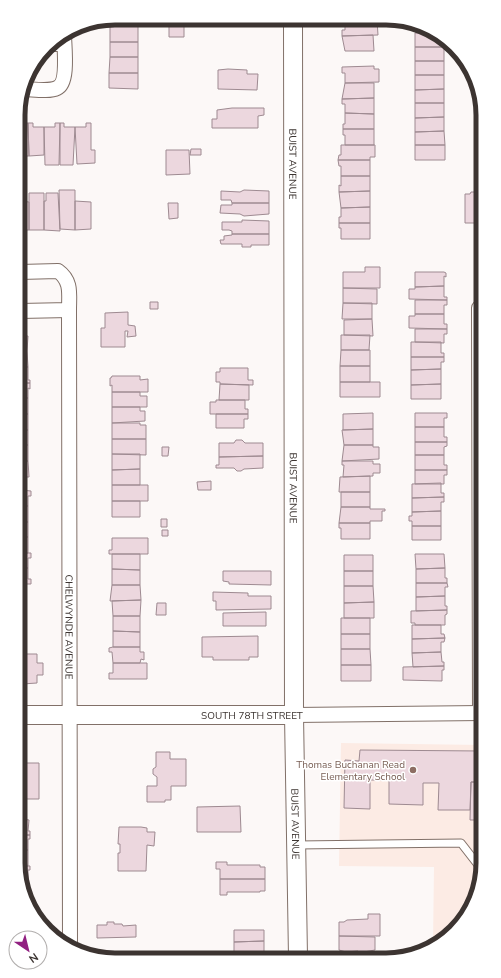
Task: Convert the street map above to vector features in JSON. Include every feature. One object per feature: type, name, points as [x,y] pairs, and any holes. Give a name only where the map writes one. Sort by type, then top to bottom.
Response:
[{"type":"street","name":"BUIST AVENUE","points":[[293,25],[294,715],[298,953]]},
{"type":"street","points":[[29,89],[56,89],[61,86],[64,77],[64,41]]},
{"type":"street","name":"CHELWYNDE AVENUE","points":[[25,272],[58,271],[64,275],[69,284],[70,941]]},
{"type":"street","points":[[25,311],[68,310]]},
{"type":"street","name":"SOUTH 78TH STREET","points":[[25,716],[476,713]]},
{"type":"lane","points":[[297,846],[461,843],[476,862]]},
{"type":"shaded area","points":[[341,743],[476,745],[476,869],[469,897],[464,908],[450,927],[433,940],[434,867],[339,866]]},
{"type":"building","points":[[110,25],[144,25],[110,26]]},
{"type":"building","points":[[169,25],[184,25],[184,37],[169,37]]},
{"type":"building","points":[[345,25],[377,25],[378,35],[342,36],[342,30],[345,30]]},
{"type":"building","points":[[110,26],[138,26],[138,42],[110,42]]},
{"type":"building","points":[[415,33],[426,34],[444,46],[444,47],[415,47]]},
{"type":"building","points":[[373,35],[374,51],[345,51],[342,36]]},
{"type":"building","points":[[110,42],[138,42],[138,57],[110,57]]},
{"type":"building","points":[[415,47],[444,47],[444,61],[415,61]]},
{"type":"building","points":[[110,57],[138,57],[138,73],[109,73]]},
{"type":"building","points":[[415,61],[444,61],[444,75],[415,75]]},
{"type":"building","points":[[374,66],[374,69],[379,69],[379,82],[345,83],[345,73],[342,73],[342,67]]},
{"type":"building","points":[[218,70],[247,70],[247,74],[258,74],[257,90],[218,89]]},
{"type":"building","points":[[109,73],[138,73],[138,89],[109,88]]},
{"type":"building","points":[[415,75],[444,75],[444,89],[415,90]]},
{"type":"building","points":[[345,83],[374,83],[374,98],[342,99]]},
{"type":"building","points":[[444,89],[444,103],[415,103],[415,90]]},
{"type":"building","points":[[374,98],[374,114],[345,113],[345,104],[342,104],[342,99]]},
{"type":"building","points":[[415,103],[444,103],[444,117],[415,118]]},
{"type":"building","points":[[232,108],[264,108],[264,115],[258,116],[258,128],[212,128],[212,119],[217,119],[217,110]]},
{"type":"building","points":[[345,113],[374,114],[374,129],[343,129],[343,124],[345,124]]},
{"type":"building","points":[[444,117],[444,131],[415,132],[415,118]]},
{"type":"building","points":[[25,123],[28,123],[29,156],[25,156]]},
{"type":"building","points":[[28,123],[33,123],[33,127],[44,127],[44,155],[29,156]]},
{"type":"building","points":[[55,123],[60,123],[59,165],[45,165],[44,127],[55,127]]},
{"type":"building","points":[[60,123],[64,123],[64,127],[75,127],[73,165],[60,165]]},
{"type":"building","points":[[86,123],[91,123],[91,150],[95,150],[95,163],[77,164],[75,127],[86,127]]},
{"type":"building","points":[[343,129],[374,129],[374,145],[345,145],[345,135],[343,135]]},
{"type":"building","points":[[444,131],[445,145],[415,145],[415,132]]},
{"type":"building","points":[[341,145],[375,145],[375,157],[370,157],[370,160],[338,160],[339,155],[341,155]]},
{"type":"building","points":[[415,145],[445,145],[445,160],[415,160]]},
{"type":"building","points":[[191,149],[201,149],[201,155],[190,155]]},
{"type":"building","points":[[166,150],[189,150],[190,174],[166,175]]},
{"type":"building","points":[[338,160],[370,160],[370,176],[341,176],[341,166],[339,166]]},
{"type":"building","points":[[341,176],[370,176],[370,191],[339,192],[339,185],[341,186]]},
{"type":"building","points":[[59,190],[75,190],[75,230],[60,229]]},
{"type":"building","points":[[244,190],[269,191],[269,203],[232,203],[231,200],[221,200],[221,191],[240,192]]},
{"type":"building","points":[[370,191],[370,207],[341,208],[339,192]]},
{"type":"building","points":[[471,192],[476,192],[476,223],[465,223],[465,194],[470,194]]},
{"type":"building","points":[[29,193],[44,193],[44,230],[29,230]]},
{"type":"building","points":[[46,193],[58,193],[60,231],[44,230],[44,201],[46,201]]},
{"type":"building","points":[[75,201],[91,202],[91,229],[75,230]]},
{"type":"building","points":[[25,202],[29,202],[29,230],[25,230]]},
{"type":"building","points":[[168,203],[178,203],[178,218],[169,219]]},
{"type":"building","points":[[232,203],[269,203],[269,214],[244,216],[240,214],[220,213],[221,205],[232,205]]},
{"type":"building","points":[[370,207],[370,223],[339,223],[341,208]]},
{"type":"building","points":[[242,220],[269,221],[269,234],[232,234],[232,231],[222,230],[222,222],[242,222]]},
{"type":"building","points":[[339,223],[370,223],[370,239],[341,239],[341,228],[339,228]]},
{"type":"building","points":[[232,234],[269,234],[269,245],[251,245],[251,247],[242,247],[242,244],[221,244],[220,240],[224,240],[224,236]]},
{"type":"building","points":[[365,267],[380,267],[380,288],[343,288],[343,272],[365,272]]},
{"type":"building","points":[[415,272],[444,272],[446,273],[446,277],[444,276],[444,286],[415,287]]},
{"type":"building","points":[[444,286],[444,297],[447,297],[447,300],[409,299],[409,289],[415,289],[415,287]]},
{"type":"building","points":[[343,288],[377,289],[377,304],[343,303]]},
{"type":"building","points":[[415,300],[447,300],[447,305],[444,305],[444,314],[415,314]]},
{"type":"building","points":[[150,302],[158,302],[158,309],[150,309]]},
{"type":"building","points":[[343,303],[372,303],[372,319],[342,319]]},
{"type":"building","points":[[128,312],[128,325],[135,326],[136,336],[127,337],[128,331],[125,331],[125,347],[101,347],[101,328],[105,328],[105,313]]},
{"type":"building","points":[[415,314],[444,314],[444,324],[447,324],[447,329],[409,328],[409,316],[415,316]]},
{"type":"building","points":[[372,319],[373,336],[344,335],[344,320]]},
{"type":"building","points":[[415,329],[447,329],[447,334],[444,334],[444,343],[415,342]]},
{"type":"building","points":[[341,335],[370,335],[369,350],[341,350]]},
{"type":"building","points":[[25,336],[28,336],[27,351],[25,351]]},
{"type":"building","points":[[411,342],[441,342],[441,353],[444,353],[444,357],[411,357]]},
{"type":"building","points":[[341,350],[370,350],[370,366],[340,366]]},
{"type":"building","points":[[25,351],[27,351],[28,367],[25,367]]},
{"type":"building","points":[[411,357],[444,357],[444,362],[441,362],[441,369],[411,370]]},
{"type":"building","points":[[340,366],[370,366],[370,382],[340,382]]},
{"type":"building","points":[[25,367],[28,367],[28,380],[30,380],[30,383],[25,383]]},
{"type":"building","points":[[220,368],[248,368],[248,380],[253,380],[253,385],[220,384],[220,382],[216,382],[216,372],[220,372]]},
{"type":"building","points":[[441,369],[441,384],[411,385],[411,370]]},
{"type":"building","points":[[112,376],[140,376],[140,380],[148,379],[148,392],[112,392],[110,378]]},
{"type":"building","points":[[340,382],[380,382],[380,397],[340,397]]},
{"type":"building","points":[[25,383],[30,383],[30,389],[28,388],[28,398],[25,398]]},
{"type":"building","points":[[220,384],[249,385],[249,400],[219,400]]},
{"type":"building","points":[[441,384],[441,399],[411,399],[411,385]]},
{"type":"building","points":[[112,392],[140,392],[140,396],[147,396],[147,407],[112,407]]},
{"type":"building","points":[[25,398],[28,398],[28,414],[25,414]]},
{"type":"building","points":[[216,400],[245,400],[245,409],[248,409],[248,414],[210,414],[210,402],[216,402]]},
{"type":"building","points":[[112,407],[140,407],[140,411],[145,411],[145,421],[112,423]]},
{"type":"building","points":[[373,413],[373,429],[343,430],[343,414]]},
{"type":"building","points":[[415,413],[447,413],[447,418],[444,418],[444,427],[415,427]]},
{"type":"building","points":[[25,414],[28,414],[28,430],[25,430]]},
{"type":"building","points":[[216,414],[248,414],[248,419],[244,419],[244,428],[216,428]]},
{"type":"building","points":[[112,423],[140,423],[140,425],[146,425],[146,439],[112,439]]},
{"type":"building","points":[[415,427],[444,427],[444,437],[447,437],[447,442],[415,442]]},
{"type":"building","points":[[373,429],[373,445],[344,445],[342,430]]},
{"type":"building","points":[[25,430],[28,430],[28,445],[25,445]]},
{"type":"building","points":[[112,439],[146,439],[146,455],[112,454]]},
{"type":"building","points":[[236,440],[242,440],[245,443],[263,443],[263,456],[219,457],[219,443],[234,443]]},
{"type":"building","points":[[415,442],[447,442],[447,446],[444,447],[444,455],[415,455]]},
{"type":"building","points":[[25,445],[28,445],[28,461],[25,461]]},
{"type":"building","points":[[344,445],[373,445],[373,447],[379,447],[379,459],[342,461]]},
{"type":"building","points":[[162,447],[169,447],[168,456],[162,456]]},
{"type":"building","points":[[112,454],[140,454],[140,469],[112,470]]},
{"type":"building","points":[[415,455],[444,455],[444,465],[447,465],[447,470],[415,470]]},
{"type":"building","points":[[263,456],[263,468],[237,471],[234,468],[216,468],[216,465],[219,465],[219,457]]},
{"type":"building","points":[[25,461],[28,461],[29,477],[25,477]]},
{"type":"building","points":[[342,461],[373,461],[373,464],[380,464],[380,473],[373,473],[373,476],[343,477],[344,465],[342,465]]},
{"type":"building","points":[[140,469],[140,485],[112,485],[112,470]]},
{"type":"building","points":[[415,470],[447,470],[447,475],[444,475],[444,484],[415,484]]},
{"type":"building","points":[[370,476],[370,492],[339,492],[340,477]]},
{"type":"building","points":[[211,481],[211,490],[198,490],[197,482]]},
{"type":"building","points":[[441,483],[441,493],[444,493],[444,497],[412,498],[412,484]]},
{"type":"building","points":[[112,485],[148,485],[148,501],[112,501]]},
{"type":"building","points":[[25,490],[31,491],[31,496],[28,496],[28,506],[25,506]]},
{"type":"building","points":[[341,492],[370,492],[370,507],[341,507]]},
{"type":"building","points":[[444,497],[444,502],[441,502],[441,511],[412,512],[412,498]]},
{"type":"building","points":[[112,501],[140,501],[140,517],[112,517]]},
{"type":"building","points":[[25,506],[28,506],[28,522],[25,522]]},
{"type":"building","points":[[341,507],[370,507],[370,509],[385,509],[385,511],[382,511],[382,521],[370,521],[370,523],[339,523]]},
{"type":"building","points":[[441,511],[441,526],[412,526],[412,521],[409,521],[409,516],[412,516],[412,512]]},
{"type":"building","points":[[161,519],[167,519],[167,527],[161,527]]},
{"type":"building","points":[[25,522],[28,522],[28,537],[25,537]]},
{"type":"building","points":[[339,523],[370,523],[370,539],[341,539],[341,528],[339,528]]},
{"type":"building","points":[[412,526],[441,526],[441,540],[412,540]]},
{"type":"building","points":[[162,530],[168,530],[168,536],[162,536]]},
{"type":"building","points":[[25,537],[28,537],[28,553],[25,553]]},
{"type":"building","points":[[112,538],[148,538],[148,554],[109,554],[109,550],[112,550]]},
{"type":"building","points":[[25,553],[31,553],[31,558],[28,558],[28,568],[25,568]]},
{"type":"building","points":[[112,554],[140,554],[140,570],[112,569]]},
{"type":"building","points":[[415,554],[444,554],[445,568],[416,569]]},
{"type":"building","points":[[344,555],[373,555],[373,571],[344,571]]},
{"type":"building","points":[[25,568],[28,568],[28,579],[31,579],[31,584],[25,584]]},
{"type":"building","points":[[445,568],[445,578],[447,578],[447,583],[416,583],[416,569]]},
{"type":"building","points":[[112,569],[140,570],[140,585],[112,585]]},
{"type":"building","points":[[223,571],[271,571],[271,585],[229,584],[229,582],[223,581]]},
{"type":"building","points":[[344,571],[373,571],[373,586],[344,586]]},
{"type":"building","points":[[416,583],[447,583],[448,587],[445,587],[445,596],[416,597]]},
{"type":"building","points":[[112,585],[140,585],[141,600],[110,601]]},
{"type":"building","points":[[344,586],[373,586],[374,602],[344,603]]},
{"type":"building","points":[[213,592],[248,593],[248,596],[271,596],[271,609],[216,610],[216,601],[213,601]]},
{"type":"building","points":[[445,596],[445,606],[447,606],[447,610],[416,611],[416,597]]},
{"type":"building","points":[[141,600],[140,616],[113,616],[112,601]]},
{"type":"building","points":[[374,602],[374,618],[344,618],[344,603]]},
{"type":"building","points":[[157,603],[166,603],[166,615],[156,615]]},
{"type":"building","points":[[447,610],[447,614],[445,615],[445,625],[415,625],[415,623],[411,623],[411,611]]},
{"type":"building","points":[[266,612],[266,626],[223,626],[223,613]]},
{"type":"building","points":[[113,616],[140,616],[140,632],[113,631]]},
{"type":"building","points":[[341,618],[370,618],[370,634],[341,634]]},
{"type":"building","points":[[412,625],[441,625],[441,634],[444,634],[445,638],[412,639]]},
{"type":"building","points":[[113,631],[140,632],[140,647],[113,647]]},
{"type":"building","points":[[341,634],[370,634],[370,649],[341,649]]},
{"type":"building","points":[[258,636],[258,657],[249,657],[249,660],[213,660],[213,657],[202,657],[202,637]]},
{"type":"building","points":[[445,638],[444,642],[441,642],[441,652],[412,653],[412,639]]},
{"type":"building","points":[[140,647],[140,652],[144,652],[144,660],[141,659],[140,663],[113,663],[112,652],[109,652],[109,648]]},
{"type":"building","points":[[341,649],[370,649],[371,665],[341,665]]},
{"type":"building","points":[[441,652],[444,666],[413,667],[412,653]]},
{"type":"building","points":[[25,654],[37,654],[37,663],[43,663],[43,675],[37,675],[37,683],[25,684]]},
{"type":"building","points":[[113,663],[147,663],[147,679],[109,679],[109,673],[113,673]]},
{"type":"building","points":[[341,665],[371,665],[371,681],[341,681]]},
{"type":"building","points":[[444,666],[444,670],[442,670],[442,681],[403,680],[403,667]]},
{"type":"building","name":"Thomas Buchanan Read Elementary School","points":[[360,750],[476,751],[476,782],[471,782],[470,810],[438,810],[439,783],[423,783],[423,805],[389,804],[389,780],[370,780],[370,809],[344,808],[345,760],[359,761]]},
{"type":"building","points":[[156,752],[170,752],[170,759],[186,759],[186,786],[171,786],[171,800],[165,800],[165,802],[147,802],[147,786],[157,786],[157,777],[153,774],[153,769],[156,767]]},
{"type":"building","points":[[25,763],[39,763],[39,799],[25,799]]},
{"type":"building","points":[[471,782],[476,782],[476,820],[470,820]]},
{"type":"building","points":[[240,806],[241,832],[197,832],[197,807]]},
{"type":"building","points":[[25,819],[29,820],[28,831],[30,831],[30,835],[25,835]]},
{"type":"building","points":[[119,827],[141,827],[147,828],[147,832],[155,832],[154,846],[147,845],[146,871],[118,871],[118,853],[120,853],[120,844],[118,844]]},
{"type":"building","points":[[25,835],[30,835],[30,839],[28,839],[28,850],[25,850]]},
{"type":"building","points":[[25,850],[28,850],[28,866],[25,866]]},
{"type":"building","points":[[216,862],[227,862],[227,865],[260,865],[260,867],[265,867],[265,879],[220,879],[220,869],[216,869]]},
{"type":"building","points":[[25,866],[30,866],[30,870],[28,870],[28,881]]},
{"type":"building","points":[[220,879],[265,879],[265,891],[227,892],[227,895],[220,895]]},
{"type":"building","points":[[368,914],[380,914],[380,936],[339,936],[339,922],[368,919]]},
{"type":"building","points":[[107,922],[122,924],[123,926],[136,925],[136,937],[97,938],[97,925],[107,925]]},
{"type":"building","points":[[234,930],[264,930],[264,941],[234,942]]},
{"type":"building","points":[[339,936],[375,937],[375,950],[358,953],[358,951],[346,952],[339,950]]},
{"type":"building","points":[[264,941],[264,953],[234,952],[234,942]]},
{"type":"place","name":"Thomas Buchanan Read Elementary School","points":[[413,770]]}]
